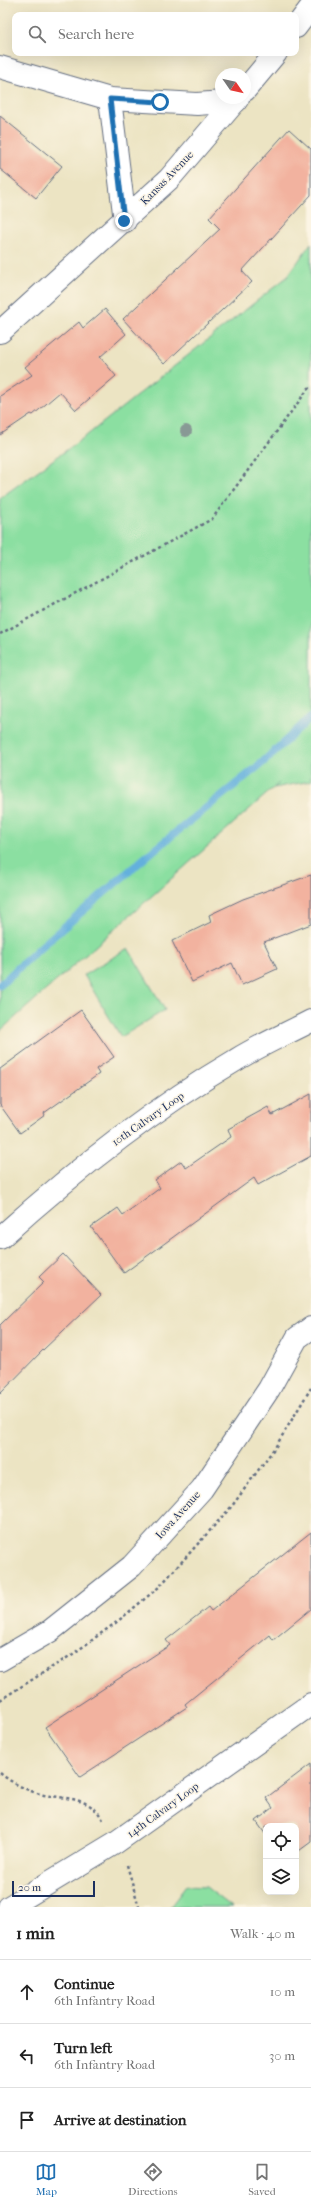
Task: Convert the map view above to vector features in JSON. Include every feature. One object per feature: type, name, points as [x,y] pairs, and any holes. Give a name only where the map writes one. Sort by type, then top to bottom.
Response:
[{"type":"street","points":[[299,23],[311,7]]},
{"type":"street","name":"Kansas Avenue","points":[[251,83],[273,56]]},
{"type":"street","points":[[0,67],[110,99],[197,104],[215,101]]},
{"type":"street","points":[[110,99],[124,221]]},
{"type":"street","name":"Kansas Avenue","points":[[0,332],[169,179],[233,104]]},
{"type":"street","name":"10th Calvary Loop","points":[[0,1238],[54,1190],[146,1119],[236,1059],[311,1021]]},
{"type":"street","name":"Iowa Avenue","points":[[0,1660],[50,1631],[132,1566],[202,1489],[269,1389],[297,1338],[311,1328]]},
{"type":"street","name":"14th Calvary Loop","points":[[9,1907],[115,1844],[311,1704]]},
{"type":"path","points":[[0,634],[212,519],[311,385]]},
{"type":"path","points":[[0,1773],[14,1784],[43,1794],[79,1799],[99,1813],[129,1868],[139,1907]]},
{"type":"green space","points":[[311,243],[311,781],[274,788],[279,783],[0,1031],[0,498],[86,436],[287,277]]},
{"type":"green space","points":[[128,948],[165,1010],[121,1037],[84,975]]},
{"type":"green space","points":[[186,1886],[206,1887],[232,1907],[170,1907]]},
{"type":"building","points":[[0,116],[62,166],[36,198],[0,169]]},
{"type":"building","points":[[289,129],[311,149],[311,195],[242,271],[252,282],[164,364],[123,319],[220,229],[209,218]]},
{"type":"building","points":[[105,309],[126,334],[100,357],[116,376],[76,410],[60,392],[33,415],[31,414],[0,435],[0,396],[32,375],[25,367],[79,322],[83,328]]},
{"type":"building","points":[[311,875],[311,924],[264,942],[277,969],[242,985],[232,963],[192,982],[172,941],[211,922],[209,915],[243,899]]},
{"type":"building","points":[[81,1010],[114,1057],[96,1069],[99,1074],[44,1113],[45,1115],[20,1133],[0,1105],[0,1069]]},
{"type":"building","points":[[311,1094],[311,1156],[258,1185],[254,1178],[124,1273],[91,1227],[118,1208],[123,1215],[160,1188],[155,1180],[181,1161],[186,1168],[231,1137],[228,1129],[268,1107],[272,1115]]},
{"type":"building","points":[[63,1254],[101,1295],[44,1349],[0,1394],[0,1325],[44,1282],[39,1277]]},
{"type":"building","points":[[311,1532],[311,1609],[273,1640],[270,1635],[185,1704],[187,1707],[80,1777],[45,1727],[170,1645],[166,1640],[208,1607],[211,1611]]},
{"type":"building","points":[[311,1764],[311,1842],[299,1851],[299,1823],[263,1823],[263,1831],[256,1821],[273,1808],[266,1798]]},
{"type":"waterway","points":[[0,985],[43,945],[154,850],[261,764],[311,717]]},
{"type":"route","points":[[124,221],[110,99],[160,102]]}]
